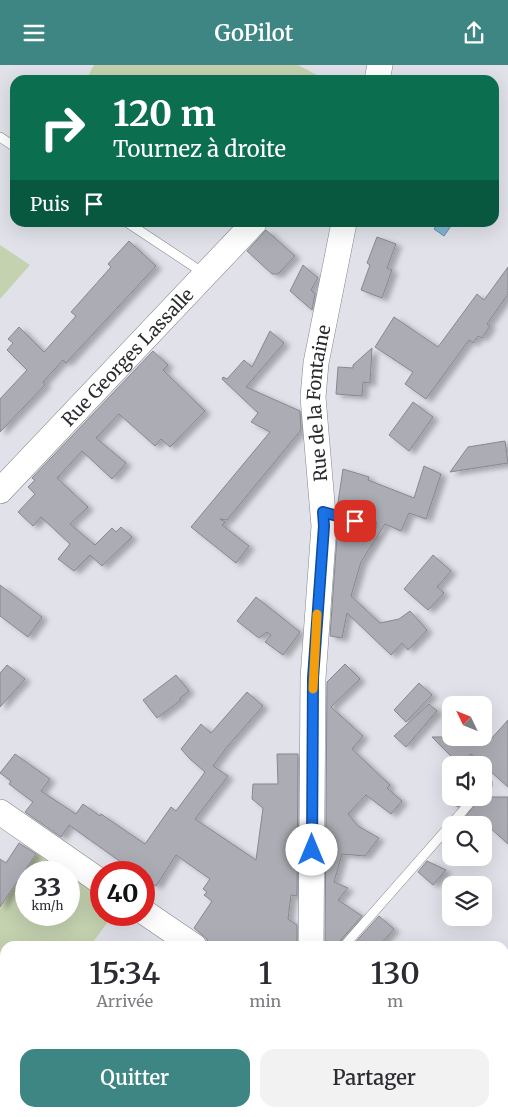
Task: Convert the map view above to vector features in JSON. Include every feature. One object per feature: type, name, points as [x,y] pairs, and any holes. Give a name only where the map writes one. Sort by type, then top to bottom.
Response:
[{"type":"street","name":"Rue Georges Lassalle","points":[[0,491],[250,227]]},
{"type":"street","name":"Rue de la Fontaine","points":[[311,941],[313,678],[324,526],[312,397],[316,363],[343,227]]},
{"type":"street","points":[[0,812],[90,874]]},
{"type":"street","points":[[155,919],[187,941]]},
{"type":"lane","points":[[134,227],[205,274]]},
{"type":"lane","points":[[323,512],[370,525]]},
{"type":"lane","points":[[348,941],[467,806]]},
{"type":"green space","points":[[94,65],[298,65],[317,75],[89,75]]},
{"type":"green space","points":[[0,245],[30,265],[0,299]]},
{"type":"green space","points":[[37,853],[49,861],[32,861]]},
{"type":"green space","points":[[80,883],[90,889],[90,926],[105,926],[94,941],[0,941],[0,908],[15,886],[15,926],[80,926]]},
{"type":"water","points":[[435,227],[450,227],[444,236],[434,229]]},
{"type":"building","points":[[266,230],[295,256],[278,274],[272,274],[247,251]]},
{"type":"building","points":[[377,237],[396,244],[387,268],[392,270],[382,298],[361,290],[370,265],[367,263]]},
{"type":"building","points":[[129,241],[156,266],[66,363],[63,360],[43,382],[45,385],[0,432],[0,399],[27,370],[7,350],[13,343],[8,339],[19,327],[44,352],[76,316],[71,312],[111,267],[108,264]]},
{"type":"building","points":[[303,265],[318,278],[311,290],[315,294],[312,310],[290,291]]},
{"type":"building","points":[[508,267],[508,294],[487,324],[490,326],[482,338],[478,336],[473,343],[469,340],[426,399],[405,384],[413,372],[375,347],[394,317],[438,347],[477,294],[484,300]]},
{"type":"building","points":[[270,331],[284,343],[246,387],[300,411],[301,430],[227,520],[220,519],[225,522],[222,525],[249,546],[236,563],[191,527],[270,432],[251,422],[258,413],[222,379],[223,377],[227,379],[244,360],[252,367]]},
{"type":"building","points":[[372,348],[370,383],[363,382],[362,396],[336,394],[338,367],[353,368],[353,365]]},
{"type":"building","points":[[153,351],[168,365],[163,370],[205,411],[170,447],[161,439],[155,446],[119,414],[96,438],[126,463],[112,479],[82,451],[57,478],[88,507],[70,524],[95,545],[112,528],[116,532],[121,527],[132,537],[102,566],[90,555],[74,571],[58,559],[70,544],[41,517],[33,526],[18,512],[35,494],[28,487],[35,480],[32,478]]},
{"type":"building","points":[[413,402],[433,417],[409,451],[389,435]]},
{"type":"building","points":[[505,441],[508,463],[450,472],[468,447]]},
{"type":"building","points":[[424,466],[441,474],[426,519],[409,513],[401,531],[385,524],[361,562],[351,596],[380,623],[399,619],[410,611],[427,630],[408,650],[402,643],[391,655],[347,613],[342,638],[330,636],[338,522],[370,531],[375,530],[377,526],[376,521],[373,519],[337,509],[343,469],[369,477],[368,480],[414,498]]},
{"type":"building","points":[[433,555],[451,571],[437,587],[444,593],[428,610],[404,589]]},
{"type":"building","points":[[0,585],[42,617],[28,637],[0,616]]},
{"type":"building","points":[[256,597],[300,632],[283,655],[265,642],[271,635],[267,632],[259,638],[237,621]]},
{"type":"building","points":[[345,664],[360,679],[331,707],[363,736],[352,749],[390,785],[387,788],[402,801],[391,814],[366,795],[348,814],[358,826],[379,838],[365,856],[342,854],[334,882],[348,888],[338,900],[362,916],[340,941],[325,941],[327,682]]},
{"type":"building","points":[[7,665],[25,679],[0,707],[0,673]]},
{"type":"building","points":[[176,675],[189,691],[180,698],[181,700],[157,718],[143,700]]},
{"type":"building","points":[[419,683],[432,695],[406,722],[394,710]]},
{"type":"building","points":[[247,692],[263,706],[213,766],[228,776],[195,819],[256,860],[263,808],[252,799],[253,784],[278,784],[277,754],[298,754],[297,896],[291,895],[288,919],[297,925],[297,941],[207,941],[194,928],[212,901],[204,895],[207,892],[203,889],[210,879],[176,855],[156,886],[155,861],[120,861],[69,825],[61,837],[25,812],[33,802],[9,784],[11,781],[0,773],[15,754],[50,779],[41,791],[76,814],[83,804],[145,844],[171,807],[176,811],[205,772],[181,749],[201,724],[211,733]]},
{"type":"building","points":[[429,704],[437,711],[406,747],[394,736]]},
{"type":"building","points":[[508,720],[508,787],[492,773],[492,756],[473,756],[471,754],[469,756],[451,756],[432,737],[442,737],[442,746],[492,746],[492,738]]},
{"type":"building","points":[[492,797],[508,797],[508,844],[492,830],[492,816],[466,816],[474,806],[492,806]]},
{"type":"building","points":[[19,843],[36,854],[31,861],[15,861],[15,885],[0,907],[0,859],[6,863]]},
{"type":"building","points":[[427,861],[446,870],[433,885],[418,872]]},
{"type":"building","points":[[379,916],[394,929],[383,941],[356,941]]},
{"type":"slow traffic","points":[[313,689],[317,614]]},
{"type":"route","points":[[312,850],[313,678],[324,526],[323,512],[355,521]]}]
